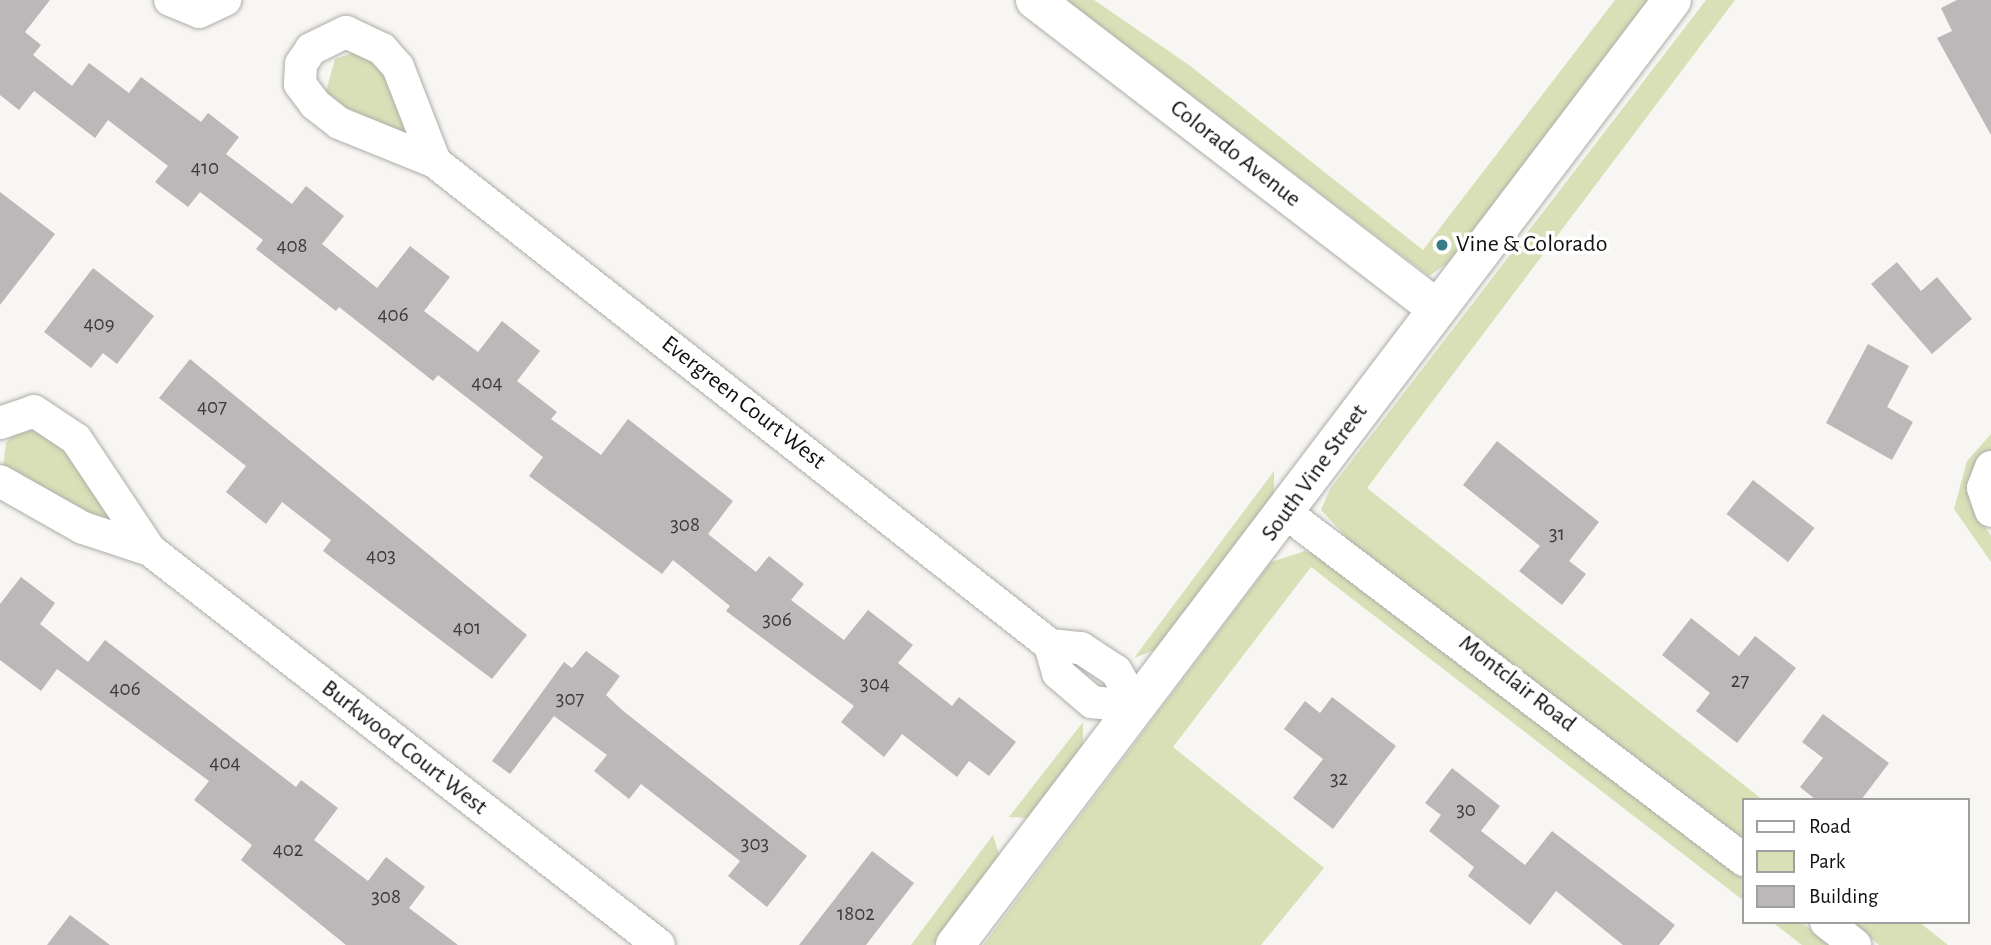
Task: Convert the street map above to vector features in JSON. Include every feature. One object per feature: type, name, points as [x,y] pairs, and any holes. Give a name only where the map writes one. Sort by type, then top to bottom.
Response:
[{"type":"street","points":[[170,0],[199,12],[225,0]]},
{"type":"street","name":"Colorado Avenue","points":[[1035,0],[1436,308]]},
{"type":"street","name":"South Vine Street","points":[[956,945],[1286,513],[1436,308],[1672,0]]},
{"type":"street","name":"Evergreen Court West","points":[[435,162],[398,67],[382,50],[346,32],[311,49],[301,64],[300,84],[315,104],[339,123],[435,162],[1050,645],[1058,673],[1092,702],[1137,707]]},
{"type":"street","name":"Burkwood Court West","points":[[0,423],[34,411],[76,439],[150,550],[659,945]]},
{"type":"street","points":[[1991,467],[1983,488],[1991,512]]},
{"type":"street","name":"Burkwood Court West","points":[[0,481],[83,528],[150,550]]},
{"type":"street","name":"Montclair Road","points":[[1286,513],[1742,858]]},
{"type":"street","points":[[1829,924],[1855,945]]},
{"type":"green space","points":[[1065,0],[1094,0],[1189,65],[1423,250],[1615,0],[1657,0],[1455,258],[1429,276]]},
{"type":"green space","points":[[1706,0],[1735,0],[1367,488],[1760,798],[1742,798],[1742,840],[1351,542],[1321,510],[1330,489]]},
{"type":"green space","points":[[360,50],[383,62],[409,123],[398,136],[339,112],[325,95],[335,59]]},
{"type":"green space","points":[[32,429],[56,435],[118,522],[27,493],[3,467],[6,443],[16,431]]},
{"type":"green space","points":[[1991,434],[1991,456],[1971,482],[1970,503],[1991,536],[1991,562],[1954,509],[1967,461]]},
{"type":"green space","points":[[1274,471],[1274,493],[1162,647],[1134,658]]},
{"type":"green space","points":[[1305,551],[1332,562],[1742,877],[1742,899],[1311,567],[1173,747],[1324,868],[1261,945],[983,945],[1271,562]]},
{"type":"green space","points":[[1083,722],[1083,749],[1030,818],[1009,817]]},
{"type":"green space","points":[[993,835],[1000,857],[933,945],[911,945]]},
{"type":"green space","points":[[1775,924],[1804,924],[1830,945],[1802,945]]},
{"type":"green space","points":[[1853,924],[1922,924],[1948,945],[1879,945]]},
{"type":"building","points":[[0,0],[50,0],[25,32],[41,45],[33,55],[72,86],[89,63],[129,93],[141,77],[201,122],[208,113],[239,137],[226,154],[292,204],[306,186],[344,216],[322,244],[377,288],[410,246],[450,277],[424,311],[478,352],[502,321],[540,351],[517,381],[557,412],[551,419],[601,455],[628,419],[733,501],[708,534],[756,572],[769,556],[804,584],[791,600],[844,640],[868,610],[913,645],[898,663],[952,706],[959,697],[1016,742],[989,776],[969,761],[957,777],[902,734],[884,757],[841,722],[854,706],[726,611],[730,606],[673,560],[662,574],[529,476],[543,457],[438,375],[433,381],[339,307],[336,311],[256,249],[263,240],[200,192],[188,207],[155,182],[168,166],[108,120],[95,138],[34,91],[19,110],[0,95]]},
{"type":"building","points":[[1957,0],[1991,0],[1991,135],[1937,38],[1952,31],[1941,8]]},
{"type":"building","points":[[0,192],[55,234],[0,305]]},
{"type":"building","points":[[1897,262],[1921,291],[1937,277],[1972,319],[1932,354],[1871,284]]},
{"type":"building","points":[[93,268],[154,316],[117,364],[103,353],[91,368],[44,332]]},
{"type":"building","points":[[1868,344],[1909,366],[1887,407],[1913,422],[1892,460],[1826,423]]},
{"type":"building","points":[[190,359],[527,635],[492,679],[323,551],[331,540],[282,502],[266,524],[226,492],[246,466],[159,398]]},
{"type":"building","points":[[1497,441],[1599,522],[1569,561],[1586,574],[1562,605],[1519,571],[1540,546],[1463,485]]},
{"type":"building","points":[[1753,480],[1814,528],[1788,562],[1727,514]]},
{"type":"building","points":[[21,577],[55,603],[40,624],[88,662],[105,640],[296,787],[301,780],[338,808],[314,840],[368,881],[386,857],[425,887],[409,908],[458,945],[346,945],[241,860],[252,845],[194,800],[209,781],[57,669],[41,691],[0,660],[0,604]]},
{"type":"building","points":[[1691,618],[1739,656],[1755,636],[1796,668],[1737,743],[1696,711],[1710,693],[1662,655]]},
{"type":"building","points":[[586,651],[620,676],[606,695],[622,710],[807,856],[767,907],[728,876],[740,861],[641,784],[629,799],[594,771],[607,755],[554,716],[510,774],[492,761],[564,662],[572,668]]},
{"type":"building","points":[[1332,697],[1396,746],[1333,829],[1293,798],[1323,759],[1284,729],[1305,701],[1320,713]]},
{"type":"building","points":[[1823,714],[1889,763],[1863,798],[1814,798],[1800,787],[1823,758],[1802,742]]},
{"type":"building","points":[[1452,768],[1500,806],[1481,831],[1525,865],[1552,831],[1675,925],[1659,945],[1623,945],[1556,891],[1530,925],[1468,876],[1474,867],[1429,831],[1441,815],[1425,803]]},
{"type":"building","points":[[872,851],[914,883],[866,945],[799,945]]},
{"type":"building","points":[[70,915],[110,945],[47,945]]},
{"type":"place","name":"Vine & Colorado","points":[[1442,245]]}]
